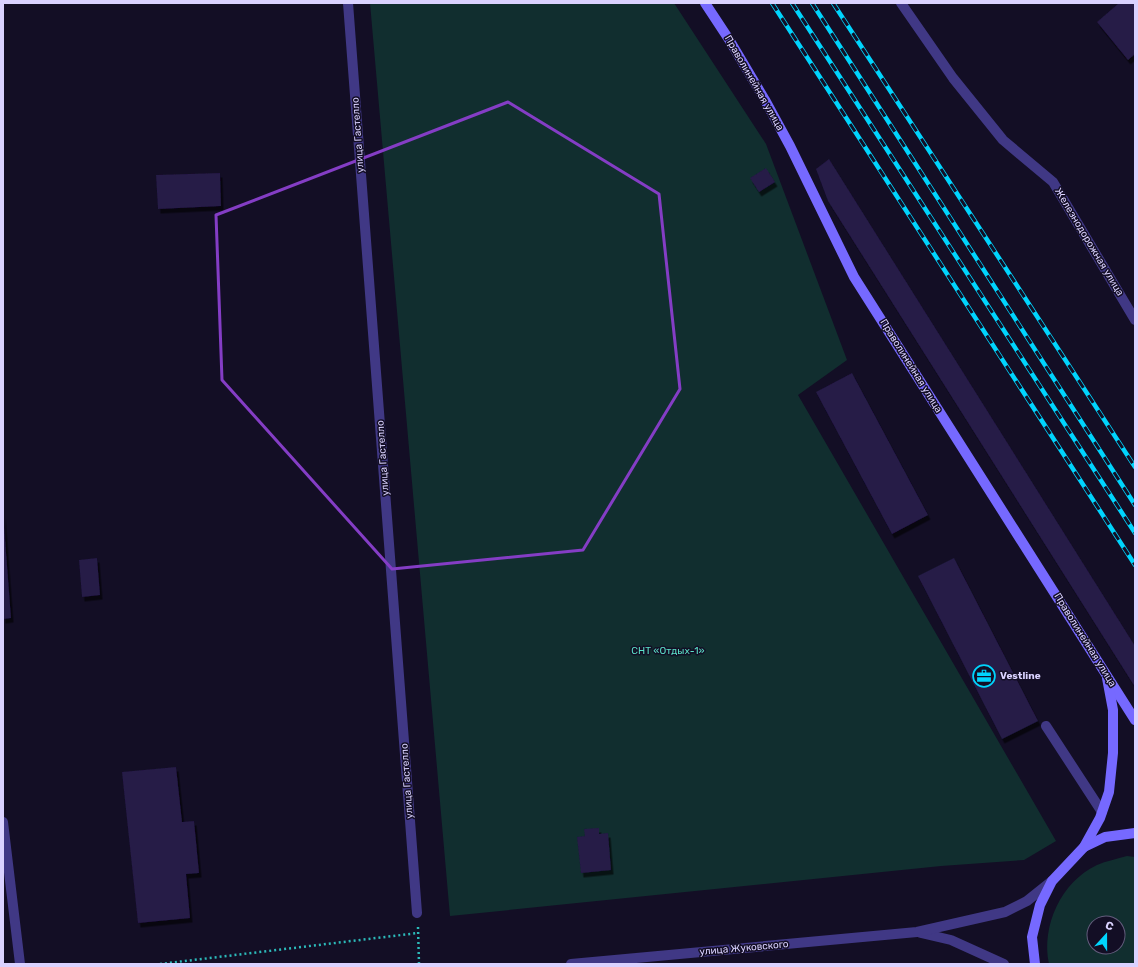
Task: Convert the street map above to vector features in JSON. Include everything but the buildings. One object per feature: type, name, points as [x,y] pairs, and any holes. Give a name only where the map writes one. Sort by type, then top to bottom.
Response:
[{"type":"main road","name":"Праволинейная улица","points":[[705,3],[765,100],[790,146],[854,277],[1105,670],[1135,720]]},
{"type":"main road","points":[[1036,964],[1032,937],[1040,905],[1052,881],[1084,847],[1102,812],[1109,792],[1113,754],[1113,710],[1105,670]]},
{"type":"main road","points":[[1084,847],[1105,837],[1135,833]]},
{"type":"street","name":"улица Гастелло","points":[[348,3],[418,912]]},
{"type":"street","name":"Железнодорожная улица","points":[[901,3],[953,78],[1003,140],[1053,182],[1135,320]]},
{"type":"street","points":[[1046,726],[1102,812]]},
{"type":"street","points":[[3,822],[20,964]]},
{"type":"street","points":[[917,932],[1005,912],[1027,901],[1052,881]]},
{"type":"street","points":[[917,932],[951,940],[1004,964]]},
{"type":"street","name":"улица Жуковского","points":[[571,964],[616,962],[917,932]]},
{"type":"path","points":[[418,912],[419,964]]},
{"type":"path","points":[[160,964],[418,933]]},
{"type":"highlighted area","points":[[508,102],[659,194],[680,389],[583,550],[392,569],[222,380],[216,215]]},
{"type":"green space","name":"СНТ «Отдых-1»","points":[[370,3],[674,3],[766,144],[847,360],[798,395],[1056,841],[1024,860],[941,866],[450,916]]},
{"type":"green space","points":[[1127,856],[1135,857],[1135,964],[1049,964],[1047,950],[1048,935],[1051,920],[1056,907],[1073,882],[1084,873],[1100,864]]},
{"type":"railway","points":[[772,3],[1135,565]]},
{"type":"railway","points":[[792,3],[1135,533]]},
{"type":"railway","points":[[812,3],[1135,505]]},
{"type":"railway","points":[[833,3],[1135,467]]},
{"type":"place","name":"Vestline","points":[[984,676]]}]
